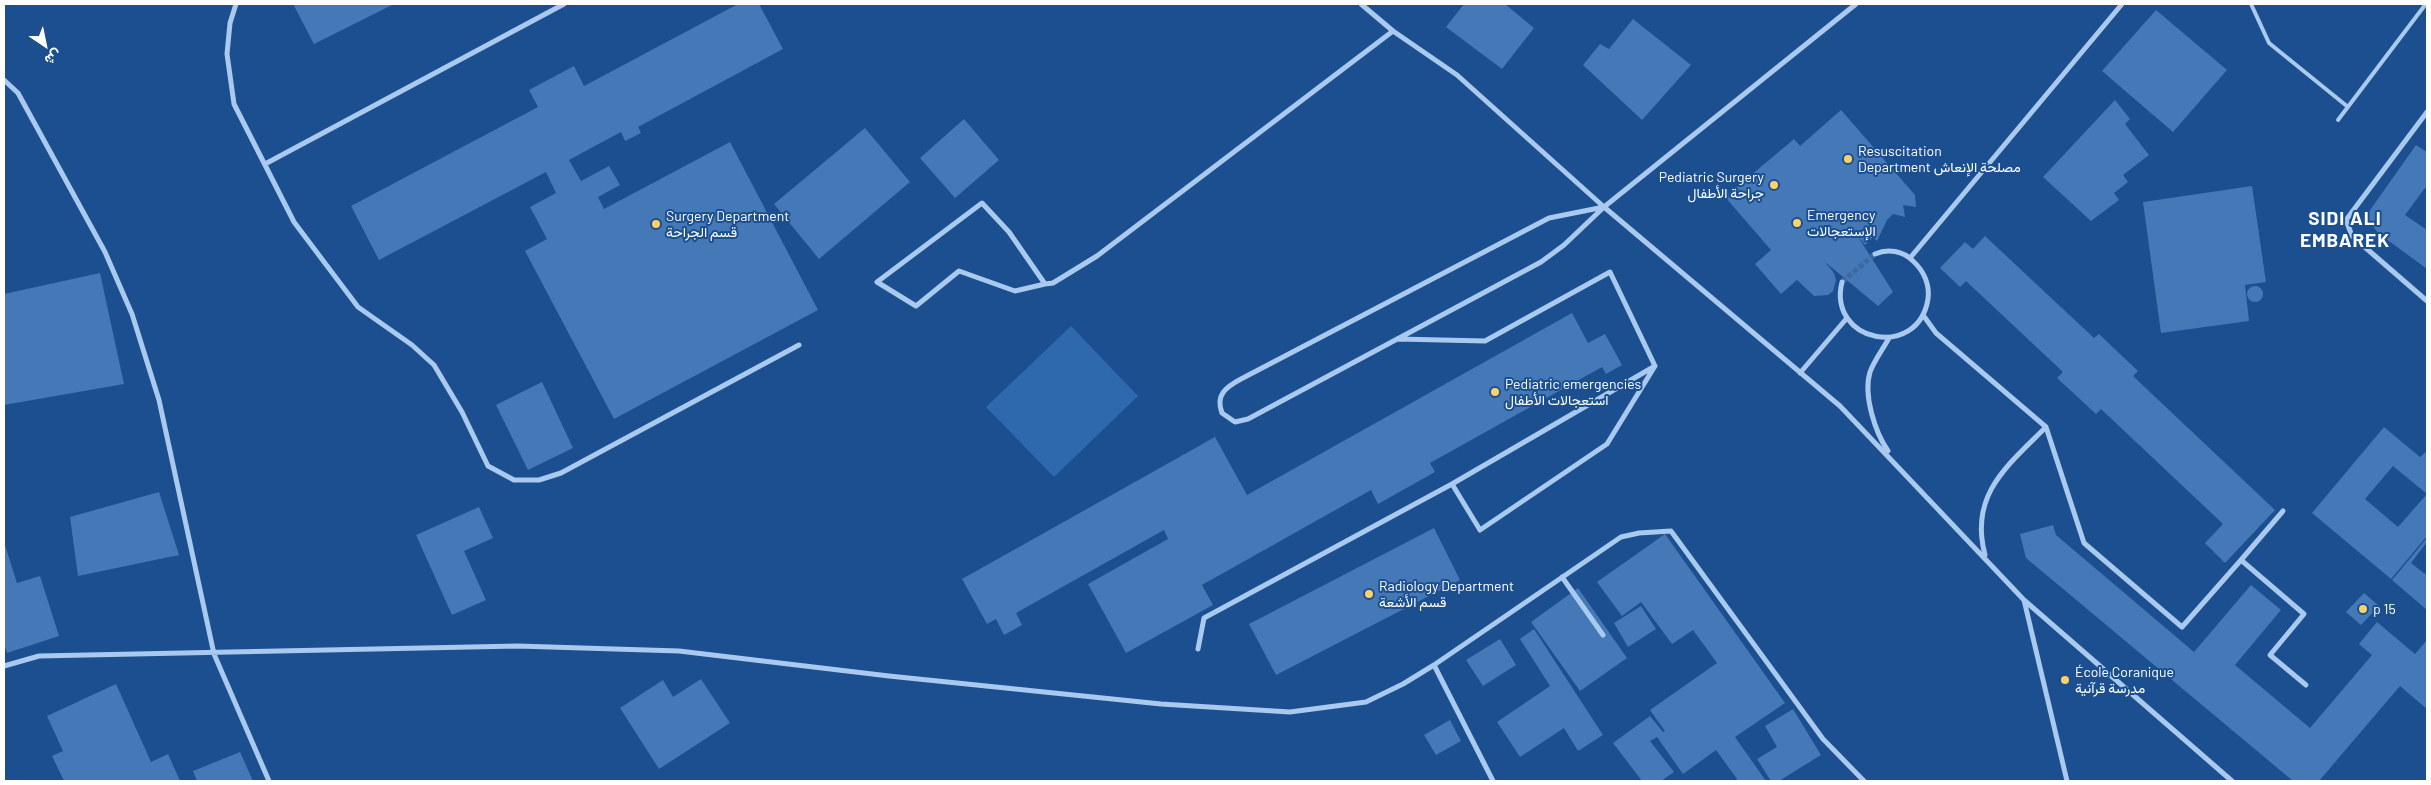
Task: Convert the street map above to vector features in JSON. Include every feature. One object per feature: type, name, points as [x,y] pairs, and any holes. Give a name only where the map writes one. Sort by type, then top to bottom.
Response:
[{"type":"street","points":[[236,4],[230,23],[226,54],[234,104],[294,222],[358,307],[412,345],[434,365],[462,412],[488,466],[514,480],[539,480],[561,473],[799,345]]},
{"type":"street","points":[[265,164],[564,4]]},
{"type":"street","points":[[1361,4],[1393,31],[1457,75],[1604,207],[1840,406],[1985,556],[2024,600],[2232,781]]},
{"type":"street","points":[[1604,207],[1549,218],[1241,379],[1221,393],[1219,401],[1222,413],[1235,422],[1244,421],[1541,262],[1564,245],[1604,207],[1856,4]]},
{"type":"street","points":[[1910,258],[2122,4]]},
{"type":"street","points":[[1045,284],[1009,232],[982,202],[877,282],[916,306],[958,271],[1015,291],[1045,284],[1060,280],[1097,256],[1393,31]]},
{"type":"street","points":[[4,80],[18,93],[105,252],[132,314],[158,400],[214,654],[269,781]]},
{"type":"street","points":[[2427,112],[2346,220],[2352,236],[2427,301]]},
{"type":"street","points":[[1842,282],[1840,299],[1847,318],[1853,325],[1870,335],[1889,338],[1908,330],[1923,315],[1928,295],[1927,285],[1918,266],[1910,258],[1884,250],[1875,254]]},
{"type":"street","points":[[1398,339],[1485,341],[1610,272],[1655,366]]},
{"type":"street","points":[[1923,315],[1936,333],[2046,427],[2084,543],[2182,627],[2283,511]]},
{"type":"street","points":[[1800,373],[1847,318]]},
{"type":"street","points":[[1889,338],[1870,373],[1870,402],[1872,417],[1883,445],[1901,468]]},
{"type":"street","points":[[1452,484],[1480,530],[1607,444],[1655,366]]},
{"type":"street","points":[[1198,650],[1204,618],[1452,484],[1655,366]]},
{"type":"street","points":[[1985,556],[1980,540],[1980,522],[1983,505],[1990,490],[2011,461],[2046,427]]},
{"type":"street","points":[[4,666],[38,656],[214,654],[518,646],[679,651],[889,676],[1161,704],[1290,712],[1366,702],[1403,684],[1434,665],[1621,537],[1671,530],[1823,739],[1864,781]]},
{"type":"street","points":[[2241,560],[2304,614],[2270,655],[2306,685]]},
{"type":"street","points":[[1562,577],[1602,635]]},
{"type":"street","points":[[2024,600],[2067,781]]},
{"type":"street","points":[[1434,665],[1493,781]]},
{"type":"lane","points":[[2251,4],[2269,43],[2348,107]]},
{"type":"lane","points":[[2338,120],[2425,5]]},
{"type":"shaded area","points":[[1071,326],[1138,396],[1054,477],[986,407]]},
{"type":"building","points":[[293,4],[394,4],[314,44]]},
{"type":"building","name":"Surgery Department قسم الجراحة","points":[[738,4],[759,4],[783,49],[638,127],[641,133],[625,141],[621,132],[569,160],[581,181],[609,166],[620,185],[598,197],[604,209],[730,142],[818,310],[614,419],[525,251],[547,239],[530,207],[556,193],[546,172],[379,260],[351,206],[538,107],[529,90],[574,66],[584,86]]},
{"type":"building","points":[[1464,4],[1505,4],[1534,28],[1502,69],[1446,27]]},
{"type":"building","points":[[2156,10],[2227,70],[2173,132],[2102,71]]},
{"type":"building","points":[[1633,19],[1691,65],[1642,120],[1583,65],[1600,44],[1609,49]]},
{"type":"building","points":[[2115,100],[2130,119],[2125,124],[2149,155],[2123,175],[2128,182],[2114,193],[2119,200],[2091,221],[2043,177]]},
{"type":"building","points":[[1841,110],[1915,195],[1916,207],[1903,205],[1905,217],[1893,214],[1887,220],[1877,241],[1873,237],[1865,245],[1857,235],[1893,292],[1878,306],[1825,262],[1834,273],[1836,280],[1833,291],[1828,295],[1814,296],[1797,280],[1781,294],[1755,264],[1771,250],[1725,197],[1794,139],[1800,146]]},
{"type":"building","points":[[964,119],[999,160],[955,198],[920,158]]},
{"type":"building","points":[[865,128],[910,182],[819,259],[774,204]]},
{"type":"building","points":[[2416,145],[2427,152],[2427,189],[2425,188],[2405,215],[2427,230],[2427,269],[2378,233],[2369,221],[2368,213]]},
{"type":"building","points":[[2252,186],[2266,282],[2245,285],[2249,321],[2161,333],[2143,202]]},
{"type":"building","points":[[1985,236],[2094,338],[2099,334],[2138,371],[2133,376],[2275,510],[2225,563],[2205,543],[2223,524],[2101,409],[2096,414],[2057,378],[2063,372],[1966,281],[1960,287],[1940,268],[1965,242],[1973,249]]},
{"type":"building","points":[[100,273],[124,384],[4,405],[4,294]]},
{"type":"building","points":[[2255,286],[2261,288],[2263,294],[2261,300],[2255,302],[2249,300],[2247,294],[2249,288]]},
{"type":"building","points":[[1572,313],[1588,343],[1605,334],[1622,365],[1606,374],[1602,367],[1430,463],[1435,472],[1378,504],[1371,490],[1202,585],[1213,605],[1126,653],[1088,584],[1168,539],[1164,530],[1016,613],[1022,625],[1004,635],[996,619],[987,624],[962,579],[1215,437],[1247,495]]},
{"type":"building","points":[[542,382],[573,448],[528,470],[496,405]]},
{"type":"building","points":[[2384,427],[2420,457],[2427,451],[2427,494],[2427,536],[2391,579],[2312,513]],"holes":[[[2393,466],[2427,494],[2398,527],[2365,499]]]},
{"type":"building","points":[[159,492],[179,555],[78,576],[70,517]]},
{"type":"building","points":[[479,507],[493,538],[464,551],[486,600],[452,615],[416,535]]},
{"type":"building","points":[[2053,525],[2056,535],[2194,652],[2251,585],[2281,610],[2235,665],[2310,728],[2372,655],[2359,644],[2377,622],[2415,654],[2427,640],[2427,709],[2400,686],[2319,781],[2293,781],[2026,558],[2020,534]]},
{"type":"building","name":"Radiology Department قسم الأشعة","points":[[1434,528],[1460,580],[1276,675],[1249,624]]},
{"type":"building","points":[[1665,534],[1785,703],[1735,737],[1766,781],[1734,781],[1737,779],[1716,750],[1683,774],[1657,737],[1650,741],[1674,772],[1661,781],[1642,781],[1613,743],[1650,716],[1663,732],[1665,731],[1650,710],[1717,663],[1693,630],[1672,644],[1641,602],[1622,616],[1597,582]]},
{"type":"building","points":[[2427,538],[2427,542],[2411,563],[2425,574],[2427,571],[2427,610],[2392,580]]},
{"type":"building","points":[[4,542],[17,583],[40,576],[59,636],[7,653],[4,644]]},
{"type":"building","points":[[1578,588],[1627,658],[1580,691],[1531,622]]},
{"type":"building","name":"p 15","points":[[2364,593],[2379,606],[2361,625],[2346,612]]},
{"type":"building","points":[[1641,606],[1656,629],[1628,647],[1614,623]]},
{"type":"building","points":[[1534,629],[1603,735],[1578,751],[1564,728],[1520,757],[1497,722],[1550,686],[1520,639]]},
{"type":"building","points":[[1500,639],[1516,665],[1483,686],[1466,660]]},
{"type":"building","points":[[701,679],[730,723],[659,769],[620,708],[663,680],[673,697]]},
{"type":"building","points":[[116,684],[151,762],[168,754],[180,781],[64,781],[52,756],[63,751],[47,716]]},
{"type":"building","points":[[1793,709],[1821,755],[1779,781],[1771,781],[1757,759],[1777,747],[1765,726]]},
{"type":"building","points":[[1450,720],[1461,741],[1436,755],[1424,735]]},
{"type":"building","points":[[240,752],[253,781],[197,781],[193,771]]},
{"type":"tunnel","points":[[1842,282],[1875,254]]},
{"type":"place","name":"Resuscitation Department مصلحة الإنعاش","points":[[1848,159]]},
{"type":"place","name":"Pediatric Surgery جراحة الأطفال","points":[[1774,185]]},
{"type":"place","name":"Emergency الإستعجالات","points":[[1797,223]]},
{"type":"place","name":"Surgery Department قسم الجراحة","points":[[656,224]]},
{"type":"place","name":"Pediatric emergencies استعجالات الأطفال","points":[[1495,392]]},
{"type":"place","name":"Radiology Department قسم الأشعة","points":[[1369,594]]},
{"type":"place","name":"p 15","points":[[2363,609]]},
{"type":"place","name":"École Coranique مدرسة قرآنية","points":[[2065,680]]},
{"type":"district","name":"SIDI ALI EMBAREK","points":[[2345,230]]}]
